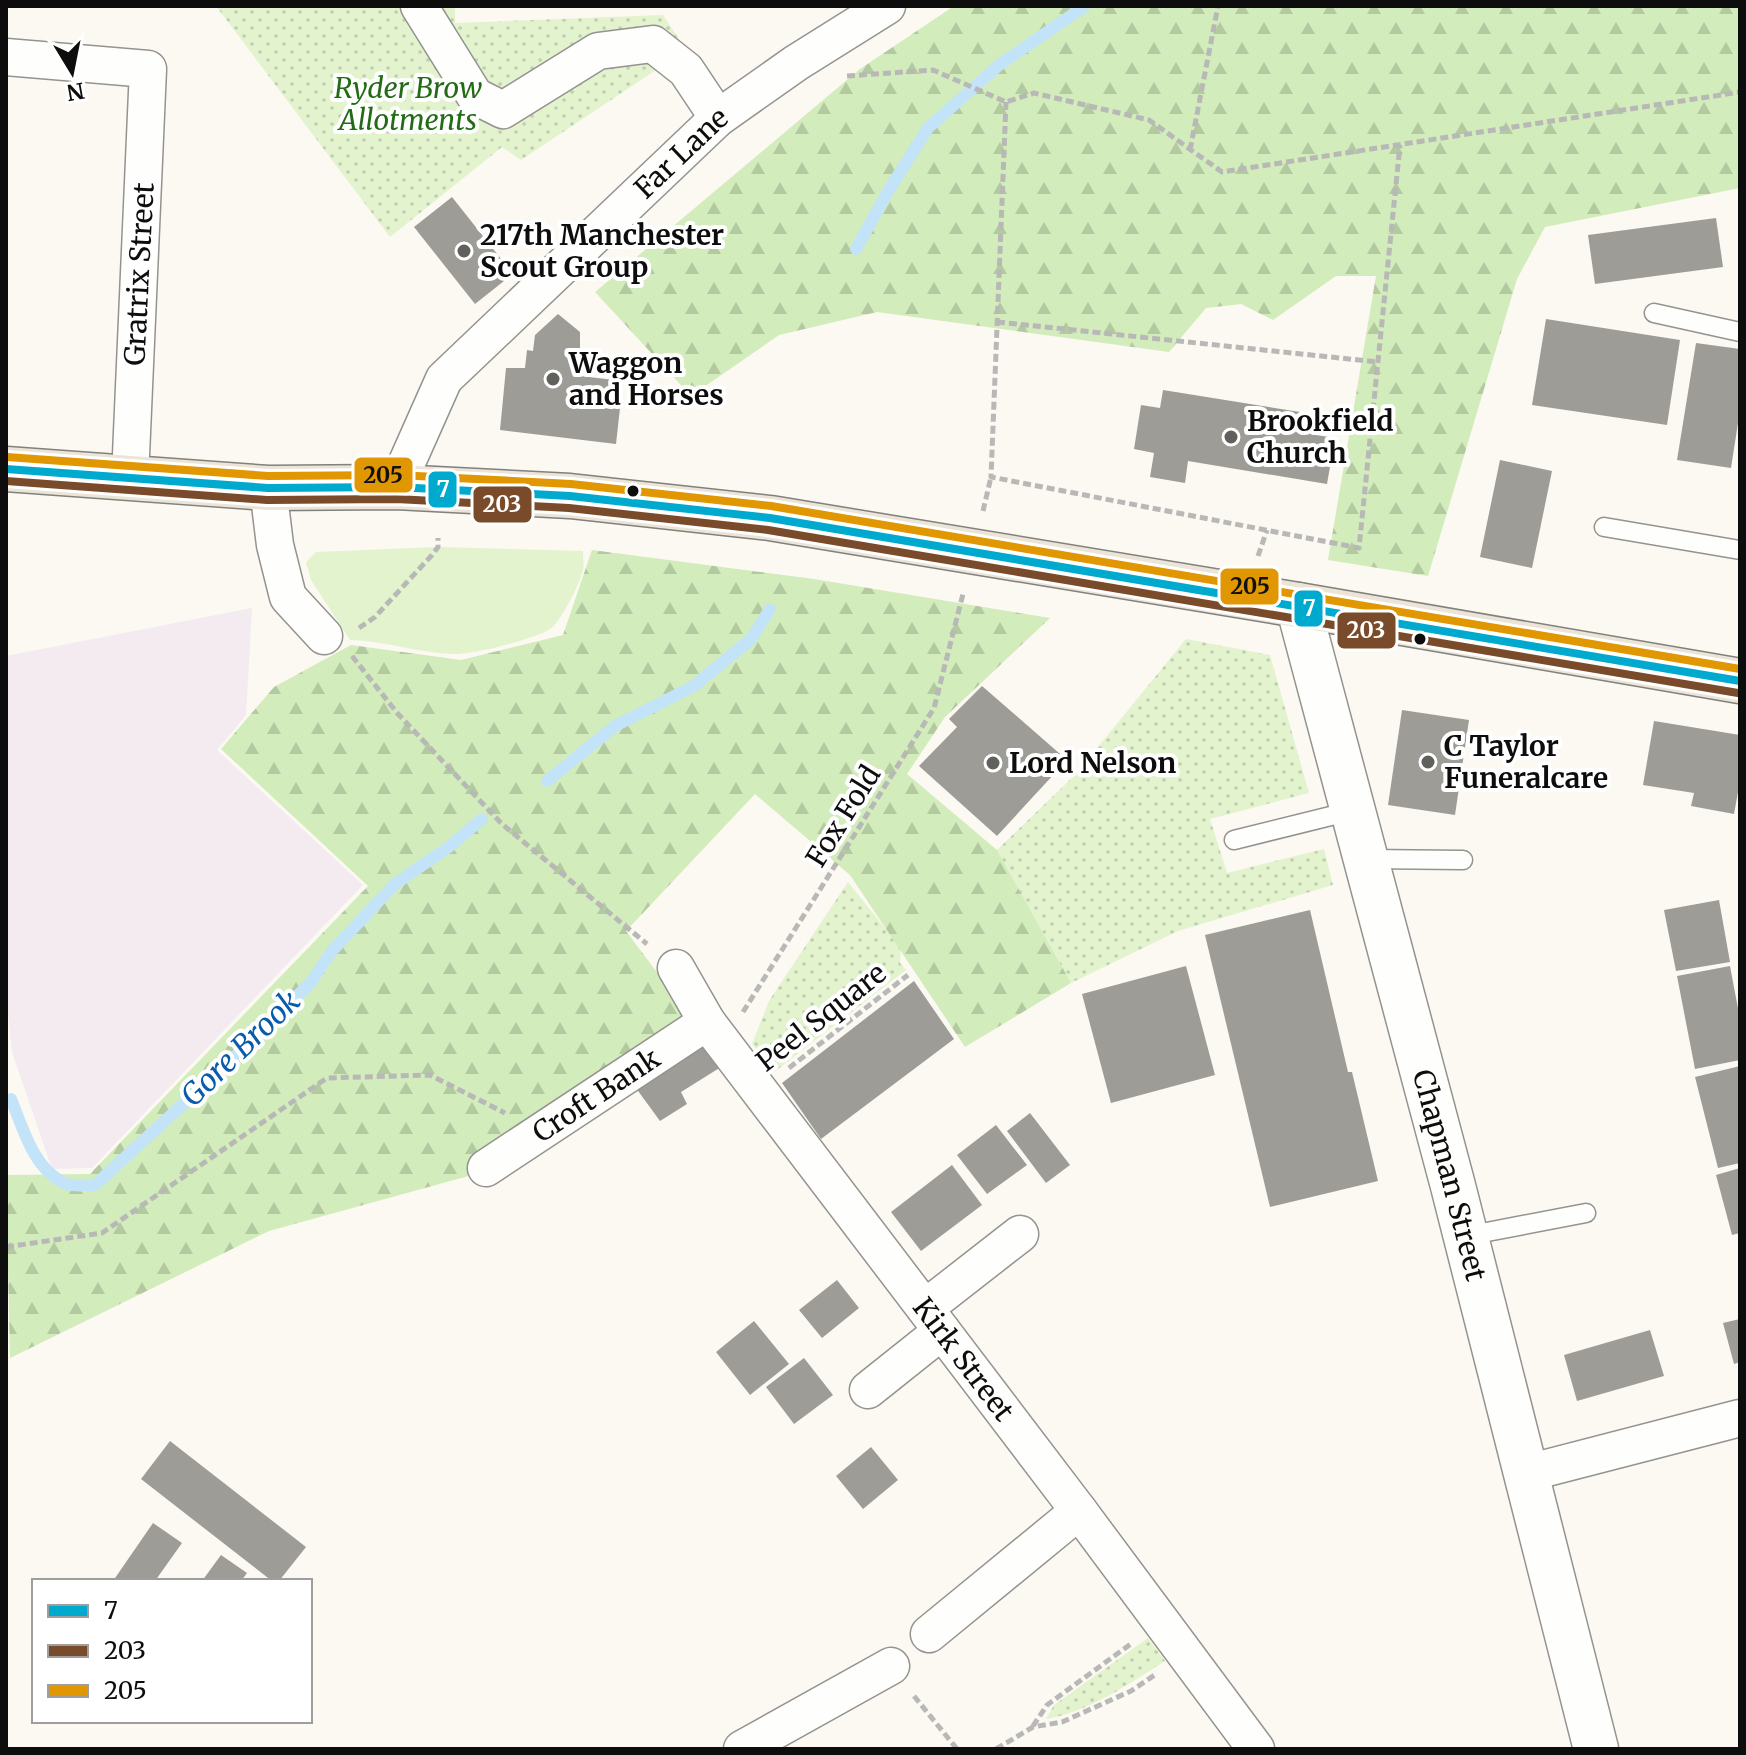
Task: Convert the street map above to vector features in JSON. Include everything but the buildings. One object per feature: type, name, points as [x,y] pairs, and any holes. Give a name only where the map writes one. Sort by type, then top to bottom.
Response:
[{"type":"highway","points":[[6,469],[268,488],[396,487],[570,496],[770,518],[1740,681]]},
{"type":"street","points":[[419,6],[475,96],[503,110],[598,51],[653,44],[686,70],[718,118]]},
{"type":"street","name":"Far Lane","points":[[396,487],[444,379],[718,118],[796,63],[887,6]]},
{"type":"street","name":"Gratrix Street","points":[[6,57],[148,69],[130,478]]},
{"type":"street","points":[[268,488],[275,545],[288,597],[343,638]]},
{"type":"street","name":"Chapman Street","points":[[1298,605],[1466,1236],[1596,1749]]},
{"type":"street","name":"Kirk Street","points":[[676,968],[715,1033],[1079,1511],[1254,1748]]},
{"type":"street","name":"Croft Bank","points":[[486,1168],[542,1131],[715,1033]]},
{"type":"street","points":[[868,1390],[1020,1234]]},
{"type":"street","points":[[1527,1473],[1740,1418]]},
{"type":"street","points":[[929,1634],[1079,1511]]},
{"type":"street","points":[[742,1749],[891,1666]]},
{"type":"lane","points":[[1654,313],[1740,332]]},
{"type":"lane","points":[[1604,527],[1740,550]]},
{"type":"lane","points":[[1234,840],[1351,811]]},
{"type":"lane","points":[[1364,859],[1463,860]]},
{"type":"lane","points":[[1466,1236],[1586,1213]]},
{"type":"path","points":[[1190,150],[1218,6]]},
{"type":"path","points":[[933,70],[1006,102],[1034,93],[1149,120],[1222,172],[1740,92]]},
{"type":"path","points":[[982,516],[991,477],[1006,102]]},
{"type":"path","points":[[991,477],[1359,548],[1400,145]]},
{"type":"path","points":[[997,322],[1378,362]]},
{"type":"path","points":[[1256,563],[1267,530]]},
{"type":"path","points":[[438,538],[438,547],[432,555],[375,617],[343,638],[398,714],[502,824],[676,968]]},
{"type":"path","name":"Fox Fold","points":[[715,1033],[934,708],[963,594]]},
{"type":"path","name":"Peel Square","points":[[760,1091],[908,975]]},
{"type":"path","points":[[6,1247],[102,1233],[327,1078],[430,1075],[542,1131]]},
{"type":"path","points":[[1033,1727],[1047,1705],[1161,1621]]},
{"type":"path","points":[[996,1749],[1033,1727],[1062,1722],[1131,1691],[1186,1654]]},
{"type":"path","points":[[891,1666],[957,1749]]},
{"type":"shaded area","points":[[252,608],[246,715],[217,750],[363,885],[92,1168],[52,1169],[12,1052],[6,993],[6,656]]},
{"type":"green space","name":"Ryder Brow Allotments","points":[[216,6],[455,6],[455,23],[663,15],[686,50],[521,160],[502,147],[390,237]]},
{"type":"green space","points":[[954,6],[1740,6],[1740,188],[1545,227],[1517,279],[1428,576],[1328,560],[1376,276],[1336,276],[1273,320],[1241,304],[1206,308],[1169,352],[877,312],[779,335],[691,396],[595,292],[860,69]]},
{"type":"green space","points":[[438,547],[583,551],[583,570],[570,602],[550,629],[503,646],[454,654],[350,640],[311,580],[306,562],[316,552]]},
{"type":"green space","points":[[592,550],[814,579],[1050,618],[945,717],[907,774],[997,850],[1071,983],[965,1047],[850,875],[755,794],[626,931],[689,1015],[472,1175],[269,1231],[10,1358],[6,1175],[90,1174],[368,886],[221,749],[274,687],[351,645],[461,660],[563,635]]},
{"type":"green space","points":[[1186,639],[1270,655],[1309,793],[1210,819],[1227,873],[1324,849],[1333,885],[1178,931],[1071,983],[997,850],[1076,774]]},
{"type":"green space","points":[[848,882],[901,948],[900,963],[906,970],[774,1072],[752,1044],[769,1001]]},
{"type":"green space","points":[[1148,1638],[1165,1661],[1093,1704],[1046,1719],[1054,1705]]},
{"type":"waterway","name":"Gore Brook","points":[[856,249],[928,128],[999,65],[1085,6]]},
{"type":"waterway","name":"Gore Brook","points":[[547,781],[615,726],[694,686],[751,639],[770,609]]},
{"type":"waterway","name":"Gore Brook","points":[[11,1099],[30,1146],[44,1168],[67,1184],[95,1185],[265,1029],[311,982],[332,951],[395,884],[450,846],[482,819]]},
{"type":"transit line","name":"205","points":[[7,457],[268,476],[397,475],[571,484],[771,506],[1740,669]]},
{"type":"transit line","name":"7","points":[[6,469],[268,488],[396,487],[570,496],[770,518],[1740,681]]},
{"type":"transit line","name":"203","points":[[6,481],[267,500],[396,499],[569,508],[768,530],[1738,693]]},
{"type":"place","name":"217th Manchester Scout Group","points":[[464,251]]},
{"type":"place","name":"Waggon and Horses","points":[[553,379]]},
{"type":"place","name":"Brookfield Church","points":[[1231,437]]},
{"type":"place","name":"C Taylor Funeralcare","points":[[1428,762]]},
{"type":"place","name":"Lord Nelson","points":[[993,763]]}]
